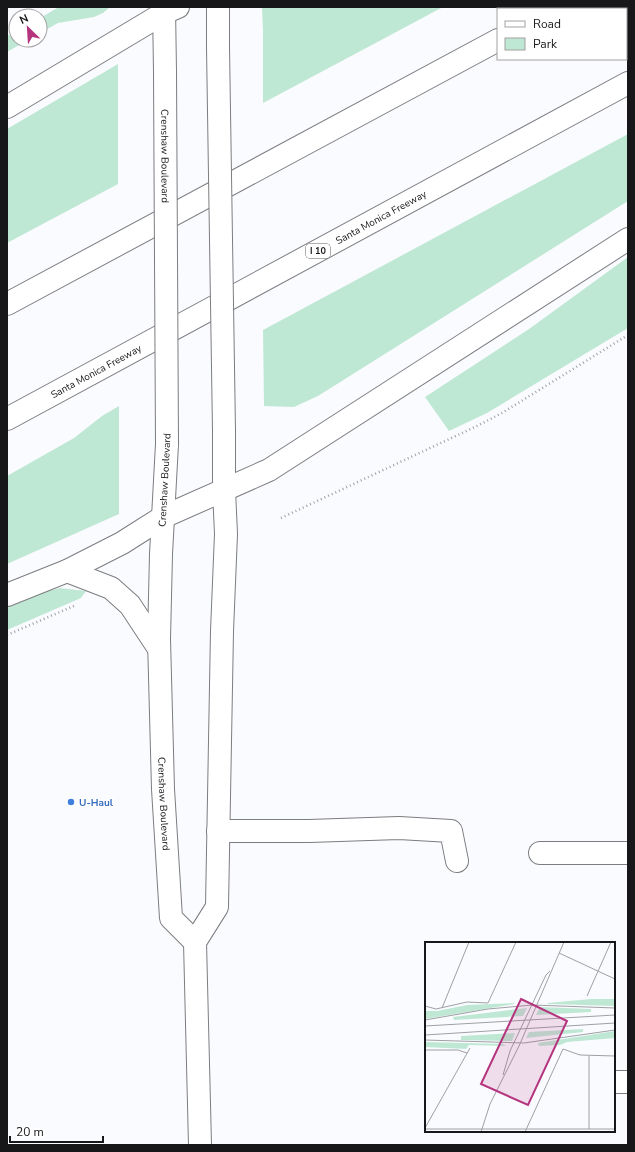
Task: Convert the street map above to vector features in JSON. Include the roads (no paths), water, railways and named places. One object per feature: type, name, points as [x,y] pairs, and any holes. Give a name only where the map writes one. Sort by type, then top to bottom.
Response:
[{"type":"main road","points":[[200,1145],[196,942],[217,907],[226,534],[224,490],[218,7]]},
{"type":"main road","points":[[7,107],[169,9]]},
{"type":"main road","name":"Crenshaw Boulevard","points":[[169,9],[165,72],[167,444],[161,554],[159,649],[163,789],[171,918],[196,942]]},
{"type":"main road","points":[[7,304],[497,41]]},
{"type":"main road","name":"Santa Monica Freeway","points":[[7,419],[628,84]]},
{"type":"main road","points":[[7,595],[67,571],[122,543],[163,517],[269,470],[628,239]]},
{"type":"main road","points":[[67,571],[111,588],[116,592],[130,605],[159,649]]},
{"type":"main road","points":[[218,831],[309,831],[399,828],[452,830],[457,861]]},
{"type":"main road","points":[[540,853],[628,853]]},
{"type":"main road","points":[[615,1082],[628,1082]]},
{"type":"place","name":"U-Haul","points":[[71,802]]}]
